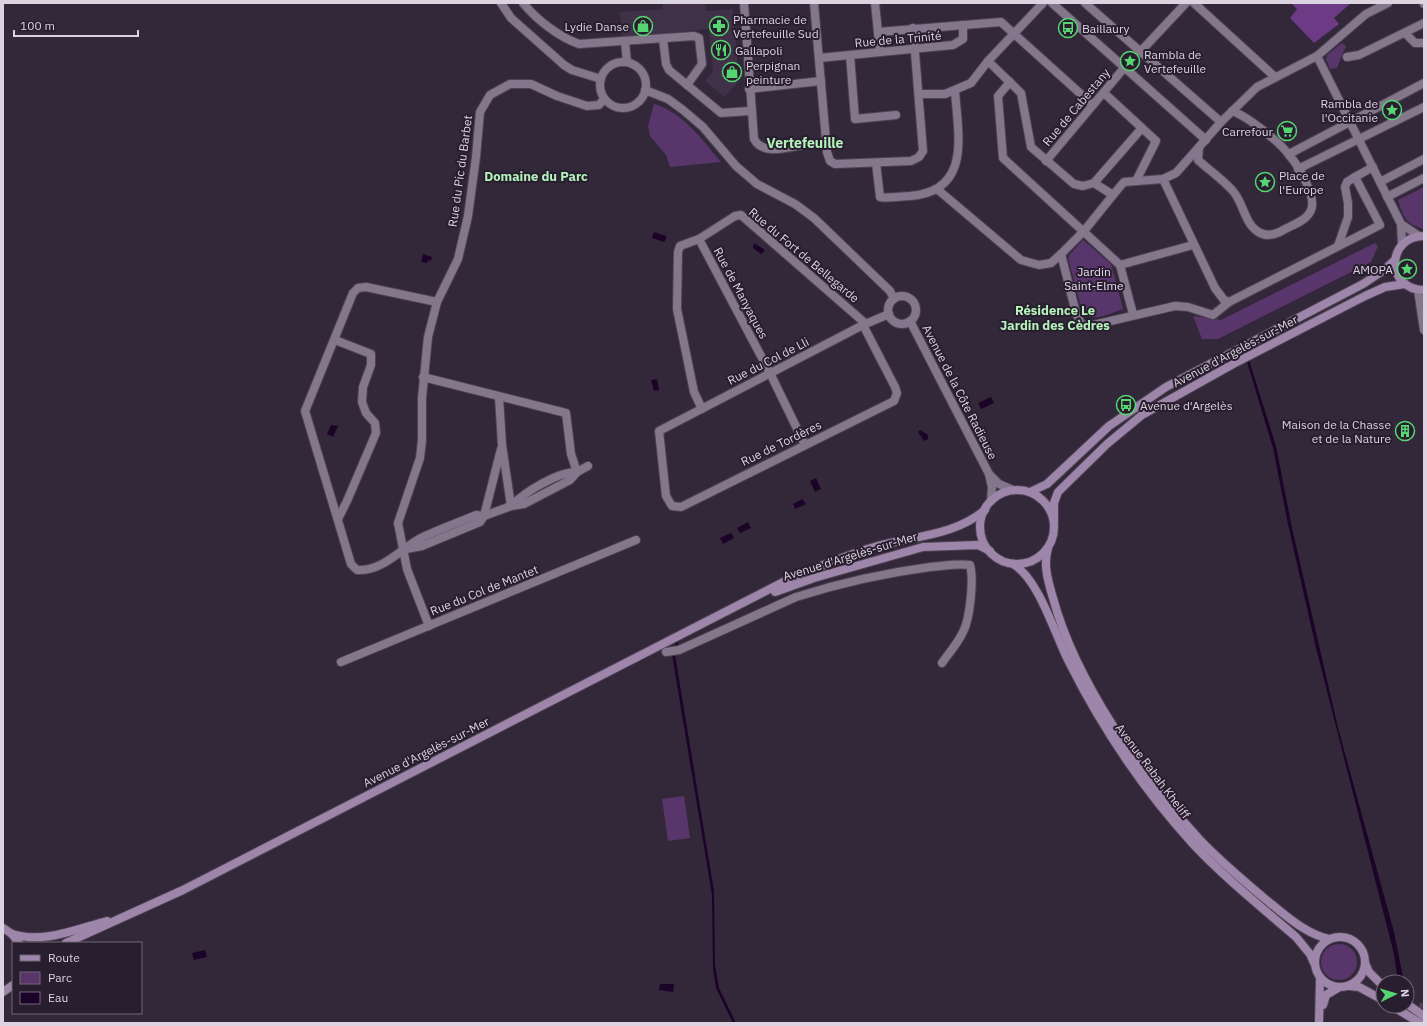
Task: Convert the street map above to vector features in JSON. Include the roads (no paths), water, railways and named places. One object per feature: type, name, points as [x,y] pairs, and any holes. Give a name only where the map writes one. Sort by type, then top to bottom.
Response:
[{"type":"main road","points":[[1421,236],[1407,241],[1402,245],[1395,260],[1397,273],[1405,284],[1421,290]]},
{"type":"main road","name":"Avenue d'Argelès-sur-Mer","points":[[1030,492],[1047,484],[1109,426],[1166,387],[1363,284],[1384,270],[1395,260]]},
{"type":"main road","name":"Avenue d'Argelès-sur-Mer","points":[[1054,521],[1054,503],[1058,492],[1107,444],[1142,415],[1235,363],[1365,296],[1385,287],[1405,284]]},
{"type":"main road","points":[[1013,490],[1030,492],[1046,503],[1054,521],[1054,530],[1048,548],[1043,554],[1029,562],[1013,564],[996,557],[990,551],[984,542],[981,531],[981,520],[991,501],[1005,492],[1013,490]]},
{"type":"main road","name":"Avenue d'Argelès-sur-Mer","points":[[68,942],[118,918],[183,890],[793,577],[871,548],[955,529],[975,518],[985,510]]},
{"type":"main road","name":"Avenue d'Argelès-sur-Mer","points":[[742,603],[814,578],[917,548],[978,545],[990,551]]},
{"type":"main road","name":"Avenue Rabah Kheliff","points":[[1048,548],[1045,557],[1057,614],[1079,664],[1100,704],[1129,749],[1166,799],[1201,840],[1240,878],[1299,926],[1313,934],[1329,939]]},
{"type":"main road","name":"Avenue Rabah Kheliff","points":[[1013,564],[1025,572],[1035,589],[1092,708],[1121,754],[1194,844],[1296,938],[1310,954],[1314,963]]},
{"type":"main road","name":"Avenue d'Argelès-sur-Mer","points":[[12,934],[26,938],[50,936],[118,918]]},
{"type":"main road","points":[[3,928],[12,934],[19,942]]},
{"type":"main road","points":[[1320,1013],[1320,979],[1314,963],[1318,949],[1329,939],[1343,937],[1357,943],[1364,956],[1369,972],[1375,978]]},
{"type":"main road","points":[[1349,986],[1360,977],[1365,963]]},
{"type":"main road","points":[[1320,979],[1325,983],[1338,988]]},
{"type":"main road","points":[[3,992],[12,986]]},
{"type":"main road","points":[[1318,1023],[1326,996],[1338,988],[1349,986],[1359,987],[1375,996]]},
{"type":"main road","points":[[1415,1010],[1424,1016]]},
{"type":"main road","points":[[1405,1014],[1420,1023]]},
{"type":"street","points":[[501,3],[511,18],[564,64],[572,70],[600,79]]},
{"type":"street","points":[[523,3],[532,13],[569,41],[579,44],[694,36],[699,38],[702,64],[687,85]]},
{"type":"street","points":[[744,3],[750,111],[754,140],[757,146],[766,149],[804,145]]},
{"type":"street","points":[[814,3],[827,152],[830,161],[841,165],[911,160],[919,157],[923,152],[916,49],[913,28]]},
{"type":"street","points":[[875,3],[880,52]]},
{"type":"street","points":[[919,94],[944,94],[971,83],[988,61],[1043,3]]},
{"type":"street","points":[[1052,3],[1206,140]]},
{"type":"street","points":[[1085,3],[1221,122]]},
{"type":"street","points":[[1141,51],[1186,3]]},
{"type":"street","points":[[1194,3],[1275,77]]},
{"type":"street","points":[[937,189],[1021,260],[1039,265],[1051,263],[1084,231],[1124,182],[1163,180],[1176,173],[1221,122],[1257,87],[1317,56],[1366,14],[1388,3]]},
{"type":"street","name":"Rue de la Trinité","points":[[878,32],[1001,22],[1094,105]]},
{"type":"street","points":[[1347,57],[1360,55],[1424,23]]},
{"type":"street","name":"Rue de la Trinité","points":[[819,58],[953,45],[963,39],[963,25]]},
{"type":"street","points":[[1405,33],[1415,43],[1424,43]]},
{"type":"street","points":[[663,39],[666,64],[669,70],[687,85],[721,113],[750,111]]},
{"type":"street","points":[[625,42],[627,62]]},
{"type":"street","points":[[850,55],[854,119],[896,115]]},
{"type":"street","points":[[1317,56],[1401,224],[1402,245]]},
{"type":"street","points":[[988,61],[1021,93],[1031,147],[1074,184],[1083,186],[1094,183],[1142,128]]},
{"type":"street","points":[[627,62],[643,74],[646,85],[645,90],[637,103],[630,107],[614,107],[604,99],[600,86],[600,79],[607,68],[613,64],[627,62]]},
{"type":"street","name":"Rue de Cabestany","points":[[1046,161],[1124,68]]},
{"type":"street","points":[[749,89],[821,81]]},
{"type":"street","points":[[1010,82],[998,96],[1003,158],[1120,265],[1133,314]]},
{"type":"street","points":[[1289,154],[1424,83]]},
{"type":"street","name":"Rue du Pic du Barbet","points":[[429,626],[407,569],[398,523],[420,458],[422,440],[423,376],[428,337],[438,302],[458,259],[471,198],[480,112],[490,95],[510,84],[531,84],[557,96],[587,106],[599,105],[604,99]]},
{"type":"street","points":[[645,90],[668,99],[703,126],[736,166],[757,184],[795,204],[814,218],[890,291],[894,299]]},
{"type":"street","points":[[876,162],[880,197],[926,194],[937,189],[954,170],[958,160],[959,149],[954,91]]},
{"type":"street","points":[[1104,93],[1156,141],[1136,181]]},
{"type":"street","points":[[1298,169],[1424,107]]},
{"type":"street","points":[[1199,148],[1198,160],[1233,191],[1250,223],[1257,232],[1266,235],[1277,234],[1307,218],[1312,208],[1312,200],[1308,188],[1289,154],[1246,116],[1232,111]]},
{"type":"street","points":[[1380,182],[1424,160]]},
{"type":"street","points":[[1338,246],[1348,217],[1345,187],[1347,182],[1373,168]]},
{"type":"street","points":[[1061,254],[1076,313],[1081,324],[1089,326],[1133,314],[1175,306],[1188,307],[1213,315],[1229,302],[1380,225],[1355,177]]},
{"type":"street","points":[[1387,197],[1424,178]]},
{"type":"street","points":[[1163,180],[1215,288],[1224,300],[1229,302]]},
{"type":"street","points":[[1094,183],[1113,195]]},
{"type":"street","name":"Rue du Fort de Bellegarde","points":[[702,409],[694,392],[677,309],[678,252],[680,246],[699,239],[735,216],[741,215],[865,324]]},
{"type":"street","points":[[1401,224],[1421,236]]},
{"type":"street","name":"Rue de Manyaques","points":[[699,239],[770,373],[805,445]]},
{"type":"street","points":[[1120,265],[1193,245]]},
{"type":"street","points":[[438,302],[366,287],[358,288],[353,293],[335,340],[304,411],[351,564],[357,570],[364,571],[384,562],[404,550],[429,543],[480,522],[484,516],[502,444]]},
{"type":"street","points":[[1421,290],[1424,330]]},
{"type":"street","points":[[906,297],[912,302],[915,311],[910,321],[907,323],[898,323],[890,318],[888,314],[889,306],[894,299],[906,297]]},
{"type":"street","name":"Rue du Col de Lli","points":[[659,431],[865,324],[888,314]]},
{"type":"street","name":"Avenue de la Côte Radieuse","points":[[910,321],[988,474],[992,487],[991,501]]},
{"type":"street","name":"Rue de Tordères","points":[[659,431],[666,496],[672,506],[681,507],[894,401],[896,393],[895,387],[865,324]]},
{"type":"street","points":[[335,340],[371,354],[371,365],[363,387],[362,402],[366,413],[375,423],[376,433],[338,519]]},
{"type":"street","points":[[423,376],[499,397],[566,413],[571,454],[577,472]]},
{"type":"street","points":[[499,397],[502,444],[510,506]]},
{"type":"street","points":[[484,516],[510,506],[524,504],[570,480],[577,472],[588,466]]},
{"type":"street","name":"Avenue de la Côte Radieuse","points":[[988,474],[999,484],[1013,490]]},
{"type":"street","name":"Rue du Col de Mantet","points":[[341,662],[636,540]]},
{"type":"street","points":[[666,652],[679,650],[812,592],[877,575],[961,564],[970,565],[973,575],[972,593],[964,631],[942,663]]},
{"type":"water","points":[[654,232],[666,236],[664,242],[652,238]]},
{"type":"water","points":[[754,243],[765,250],[761,254],[753,248]]},
{"type":"water","points":[[423,254],[432,257],[431,261],[428,260],[427,263],[421,262]]},
{"type":"water","points":[[1247,354],[1276,446],[1292,528],[1338,728],[1394,932],[1402,974],[1397,974],[1394,954],[1316,648],[1288,524],[1273,448],[1245,355]]},
{"type":"water","points":[[657,379],[659,390],[654,391],[651,380]]},
{"type":"water","points":[[991,397],[994,403],[981,409],[978,403]]},
{"type":"water","points":[[331,425],[338,426],[333,437],[327,434]]},
{"type":"water","points":[[920,430],[928,435],[928,439],[924,441],[918,432]]},
{"type":"water","points":[[816,478],[821,489],[815,492],[810,481]]},
{"type":"water","points":[[802,499],[806,504],[795,509],[793,504]]},
{"type":"water","points":[[748,522],[751,528],[740,533],[737,528]]},
{"type":"water","points":[[731,533],[734,538],[723,544],[720,538]]},
{"type":"water","points":[[678,642],[675,655],[714,891],[715,965],[719,988],[736,1023],[733,1023],[716,988],[713,969],[712,895],[672,654],[676,643]]},
{"type":"water","points":[[205,950],[207,957],[194,960],[192,953]]},
{"type":"water","points":[[660,984],[674,984],[673,992],[659,990]]},
{"type":"tunnel","points":[[1417,1019],[1424,1004]]},
{"type":"place","name":"Lydie Danse","points":[[643,26]]},
{"type":"place","name":"Pharmacie de Vertefeuille Sud","points":[[719,26]]},
{"type":"place","name":"Baillaury","points":[[1068,28]]},
{"type":"place","name":"Gallapoli","points":[[721,50]]},
{"type":"place","name":"Rambla de Vertefeuille","points":[[1130,61]]},
{"type":"place","name":"Perpignan peinture","points":[[732,72]]},
{"type":"place","name":"Rambla de l'Occitanie","points":[[1392,110]]},
{"type":"place","name":"Carrefour","points":[[1287,131]]},
{"type":"place","name":"Place de l'Europe","points":[[1265,182]]},
{"type":"place","name":"AMOPA","points":[[1407,269]]},
{"type":"place","name":"Avenue d'Argelès","points":[[1126,405]]},
{"type":"place","name":"Maison de la Chasse et de la Nature","points":[[1405,431]]},
{"type":"district","name":"Vertefeuille","points":[[805,143]]},
{"type":"district","name":"Domaine du Parc","points":[[536,176]]},
{"type":"district","name":"Résidence Le Jardin des Cèdres","points":[[1055,318]]},
{"type":"park label","name":"Jardin Saint-Elme","points":[[1094,278]]}]
